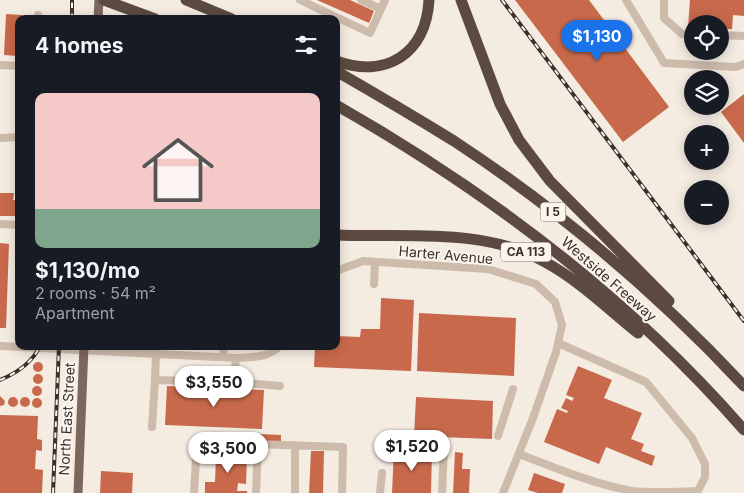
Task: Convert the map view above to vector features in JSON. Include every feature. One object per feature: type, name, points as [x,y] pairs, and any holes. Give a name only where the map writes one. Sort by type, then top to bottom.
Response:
[{"type":"highway","points":[[104,0],[144,15]]},
{"type":"highway","points":[[186,0],[222,15]]},
{"type":"highway","points":[[340,62],[364,68],[389,64],[400,58],[410,50],[424,30],[430,0]]},
{"type":"highway","points":[[462,0],[500,104],[519,140],[534,161],[575,208],[744,377]]},
{"type":"highway","points":[[134,11],[140,15]]},
{"type":"highway","name":"Westside Freeway","points":[[340,73],[455,142],[534,198],[613,261],[665,307],[744,386]]},
{"type":"highway","name":"Westside Freeway","points":[[340,107],[437,166],[515,221],[592,282],[678,361],[744,430]]},
{"type":"highway","name":"CA 113","points":[[340,235],[458,238],[492,242],[527,253],[560,270],[638,333],[678,361]]},
{"type":"main road","points":[[98,15],[99,0]]},
{"type":"main road","name":"North East Street","points":[[78,493],[84,350]]},
{"type":"street","points":[[300,0],[332,15]]},
{"type":"street","points":[[361,0],[381,9]]},
{"type":"street","points":[[340,19],[370,33],[385,0]]},
{"type":"street","points":[[626,0],[664,63],[740,66]]},
{"type":"street","points":[[664,0],[664,18],[684,34]]},
{"type":"street","points":[[729,35],[744,36]]},
{"type":"street","points":[[0,65],[15,66]]},
{"type":"street","points":[[0,138],[15,137]]},
{"type":"street","points":[[0,224],[15,225]]},
{"type":"street","name":"Harter Avenue","points":[[340,270],[363,261],[488,269],[536,284],[555,302],[562,325],[558,343],[540,397],[503,493]]},
{"type":"street","points":[[374,284],[375,262]]},
{"type":"street","points":[[519,454],[589,481],[634,491],[672,493],[698,491],[705,477],[705,464],[692,438],[646,382],[558,343]]},
{"type":"street","points":[[0,346],[15,347]]},
{"type":"street","points":[[98,350],[236,358],[254,358],[276,350]]},
{"type":"street","points":[[175,355],[176,350]]},
{"type":"street","points":[[223,357],[224,350]]},
{"type":"street","points":[[152,427],[156,354]]},
{"type":"street","points":[[234,382],[236,358]]},
{"type":"street","points":[[155,380],[234,382],[280,386]]},
{"type":"street","points":[[498,436],[513,390]]},
{"type":"street","points":[[194,493],[197,442],[343,447],[342,493]]},
{"type":"street","points":[[256,493],[258,444]]},
{"type":"street","points":[[295,445],[295,493]]},
{"type":"street","points":[[442,493],[444,448]]},
{"type":"street","points":[[380,493],[382,473]]},
{"type":"building","points":[[317,0],[350,0],[374,11],[369,23]]},
{"type":"building","points":[[515,0],[589,0],[669,107],[623,142]]},
{"type":"building","points":[[690,0],[744,0],[744,16],[733,15],[732,29],[729,29],[729,15],[689,15]]},
{"type":"building","points":[[6,14],[22,15],[15,15],[15,56],[4,55]]},
{"type":"building","points":[[744,94],[744,143],[723,115],[729,115],[729,106]]},
{"type":"building","points":[[0,193],[14,193],[15,216],[0,216]]},
{"type":"building","points":[[0,243],[9,244],[6,328],[0,328]]},
{"type":"building","points":[[381,298],[414,300],[411,371],[314,367],[315,350],[340,350],[340,336],[360,337],[361,329],[380,329]]},
{"type":"building","points":[[419,313],[516,318],[514,376],[417,371]]},
{"type":"building","points":[[36,362],[40,362],[43,367],[42,371],[36,372],[33,369],[33,365]]},
{"type":"building","points":[[578,366],[612,380],[604,398],[642,413],[631,439],[644,444],[641,451],[655,456],[652,466],[606,447],[599,464],[544,442],[557,409],[567,413],[568,411],[561,408],[566,398],[572,401],[574,398],[566,395]]},
{"type":"building","points":[[36,374],[40,374],[43,379],[42,383],[36,384],[33,381],[33,377]]},
{"type":"building","points":[[37,386],[42,391],[37,396],[32,391]]},
{"type":"building","points":[[167,386],[264,390],[262,429],[165,425]]},
{"type":"building","points":[[0,396],[5,401],[4,405],[0,406]]},
{"type":"building","points":[[13,397],[18,402],[13,407],[8,402]]},
{"type":"building","points":[[25,397],[30,402],[25,407],[20,402]]},
{"type":"building","points":[[416,397],[493,401],[492,439],[414,436]]},
{"type":"building","points":[[37,398],[42,403],[37,408],[32,403]]},
{"type":"building","points":[[0,415],[38,416],[37,439],[42,440],[42,451],[36,450],[35,469],[43,470],[42,493],[0,493]]},
{"type":"building","points":[[260,434],[281,435],[281,445],[260,444]]},
{"type":"building","points":[[394,449],[432,451],[431,493],[392,493]]},
{"type":"building","points":[[311,451],[324,451],[323,493],[309,493]]},
{"type":"building","points":[[455,452],[463,453],[462,469],[470,469],[469,493],[453,493]]},
{"type":"building","points":[[216,454],[247,455],[246,484],[238,483],[237,491],[247,491],[247,493],[205,493],[205,482],[215,482]]},
{"type":"building","points":[[101,471],[133,473],[132,493],[100,493]]},
{"type":"building","points":[[534,473],[565,484],[562,493],[538,493],[528,490]]},
{"type":"railway","points":[[72,0],[72,15]]},
{"type":"railway","points":[[502,0],[744,321]]},
{"type":"railway","points":[[0,380],[23,367],[33,358],[38,350]]},
{"type":"railway","points":[[53,493],[59,350]]}]
